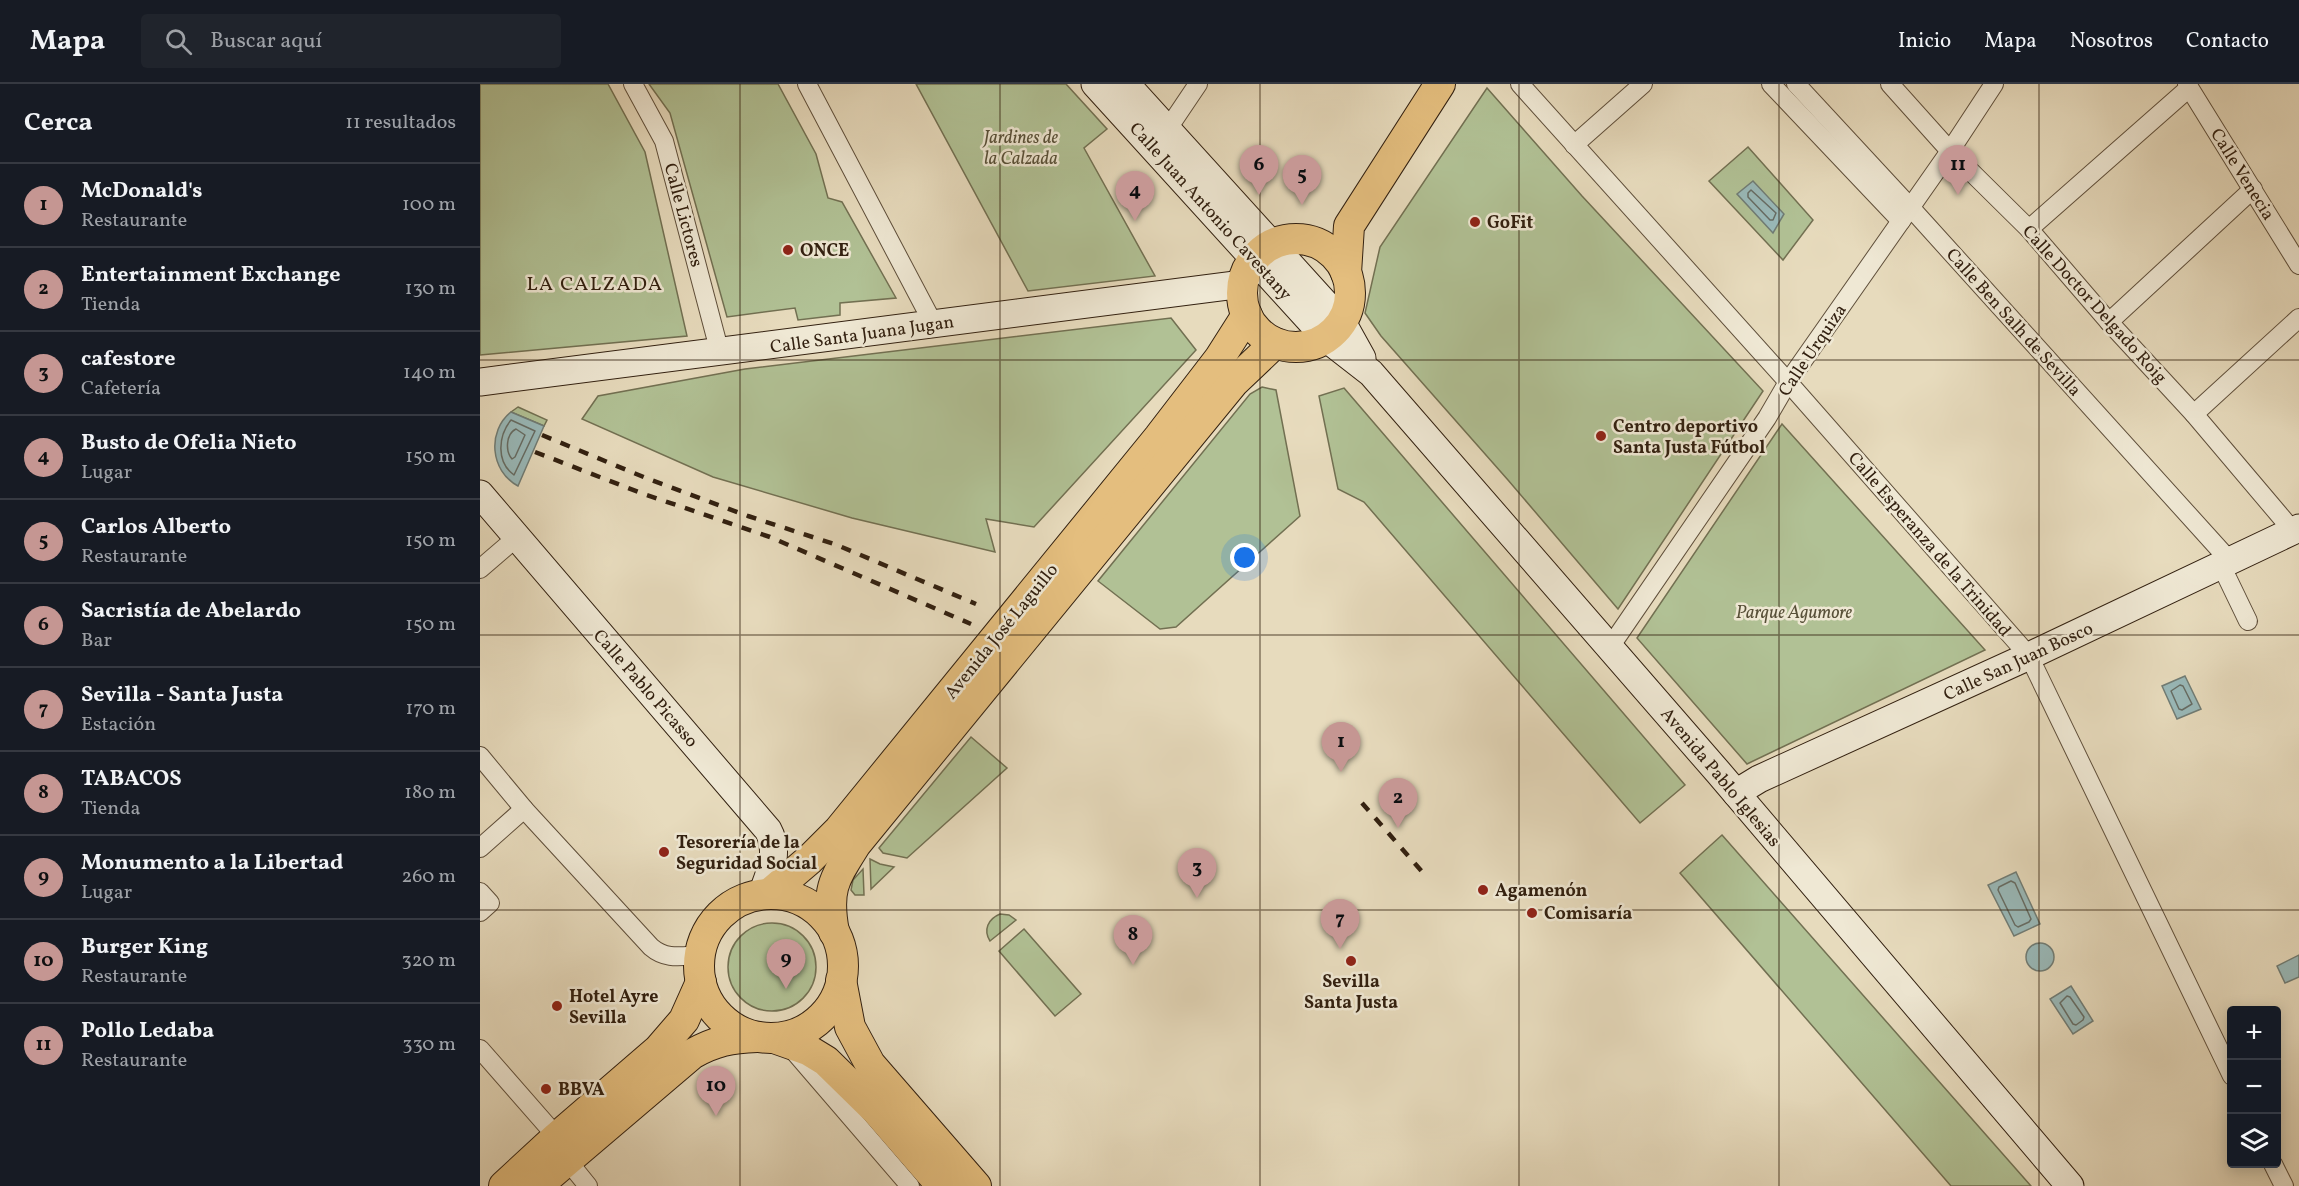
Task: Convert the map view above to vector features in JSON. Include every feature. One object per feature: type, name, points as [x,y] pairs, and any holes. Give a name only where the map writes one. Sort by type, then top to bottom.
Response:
[{"type":"main road","name":"Calle Juan Antonio Cavestany","points":[[1095,84],[1256,263],[1334,330],[1369,370]]},
{"type":"main road","name":"Calle Juan Antonio Cavestany","points":[[1126,84],[1167,130],[1256,263]]},
{"type":"main road","points":[[1346,273],[1332,253],[1311,241],[1291,239],[1256,263],[1243,300],[1247,315],[1258,332],[1285,347],[1314,344],[1334,330],[1348,306],[1350,289],[1346,273],[1349,226],[1440,84]]},
{"type":"main road","points":[[1311,241],[1349,226]]},
{"type":"main road","name":"Calle Santa Juana Jugan","points":[[480,382],[934,325],[1256,263]]},
{"type":"main road","points":[[1166,446],[1247,315]]},
{"type":"main road","points":[[1166,446],[1275,343]]},
{"type":"main road","name":"Avenida Pablo Iglesias","points":[[1369,370],[1736,793],[2070,1186]]},
{"type":"main road","name":"Avenida José Laguillo","points":[[843,835],[1166,446]]},
{"type":"main road","name":"Calle Pablo Picasso","points":[[480,494],[768,830]]},
{"type":"main road","name":"Calle San Juan Bosco","points":[[1736,793],[1759,779],[2029,656],[2296,529]]},
{"type":"main road","points":[[768,830],[778,838],[808,849],[843,835]]},
{"type":"main road","points":[[766,894],[774,857],[772,838],[768,830]]},
{"type":"main road","points":[[537,1186],[562,1148],[673,1035],[684,1020],[700,968],[704,940],[711,926],[721,914],[733,905],[766,894],[843,835]]},
{"type":"main road","points":[[843,835],[830,910],[834,932],[842,952],[841,980],[850,1027],[870,1064],[976,1186]]},
{"type":"main road","points":[[766,894],[794,898],[809,905],[819,913],[834,932]]},
{"type":"main road","points":[[700,968],[708,1001],[722,1019],[733,1028],[808,1050],[826,1061],[876,1110],[942,1186]]},
{"type":"main road","points":[[504,1186],[562,1148],[692,1054],[712,1043],[733,1038],[772,1039],[802,1032],[824,1015],[835,997],[841,980]]},
{"type":"street","name":"Calle Lictores","points":[[633,84],[664,141],[720,353]]},
{"type":"street","points":[[807,84],[934,325]]},
{"type":"street","points":[[1167,130],[1198,84]]},
{"type":"street","name":"Calle Esperanza de la Trinidad","points":[[1520,84],[1788,382],[2029,656],[2227,1066]]},
{"type":"street","points":[[1574,145],[1643,84]]},
{"type":"street","points":[[1771,84],[1906,214]]},
{"type":"street","name":"Calle Ben Salh de Sevilla","points":[[1796,84],[1906,214],[2225,563],[2248,621]]},
{"type":"street","name":"Calle Doctor Delgado Roig","points":[[1890,84],[1950,152],[2029,230],[2296,529]]},
{"type":"street","name":"Calle Urquiza","points":[[1610,647],[1767,418],[1788,382],[1950,152],[1994,84]]},
{"type":"street","points":[[2029,230],[2188,86]]},
{"type":"street","name":"Calle Venecia","points":[[2188,86],[2299,265]]},
{"type":"street","points":[[2109,322],[2253,189]]},
{"type":"street","points":[[2194,414],[2299,318]]},
{"type":"street","points":[[480,569],[516,538]]},
{"type":"street","points":[[480,756],[524,809],[651,947],[659,954],[700,968]]},
{"type":"street","points":[[480,848],[524,809]]},
{"type":"street","points":[[480,892],[490,903],[480,912]]},
{"type":"street","points":[[772,1039],[900,1183]]},
{"type":"street","points":[[480,1049],[562,1148],[588,1186]]},
{"type":"street","points":[[2275,1168],[2284,1186]]},
{"type":"green space","points":[[480,84],[608,84],[645,152],[687,336],[480,355]]},
{"type":"green space","name":"ONCE","points":[[649,84],[778,84],[816,154],[828,198],[842,202],[896,298],[840,303],[840,315],[798,320],[795,308],[727,317],[670,113]]},
{"type":"green space","name":"Jardines de la Calzada","points":[[916,84],[1066,84],[1107,129],[1084,148],[1155,276],[1028,291]]},
{"type":"green space","name":"Centro deportivo Santa Justa Fútbol","points":[[1487,88],[1582,196],[1763,391],[1618,609],[1381,336],[1365,313],[1380,247]]},
{"type":"green space","points":[[1748,147],[1813,220],[1783,260],[1709,181]]},
{"type":"green space","points":[[1171,318],[1196,350],[1034,527],[986,519],[995,552],[852,518],[713,477],[582,419],[598,396],[745,369]]},
{"type":"green space","points":[[1262,387],[1276,390],[1300,516],[1176,627],[1160,629],[1098,581],[1250,394]]},
{"type":"green space","points":[[1344,388],[1685,785],[1640,823],[1364,502],[1338,489],[1319,396]]},
{"type":"green space","points":[[518,407],[547,420],[544,426],[511,412]]},
{"type":"green space","name":"Parque Agumore","points":[[1782,424],[1985,650],[1747,764],[1637,638]]},
{"type":"green space","points":[[971,737],[1007,768],[907,858],[883,853],[879,848]]},
{"type":"green space","points":[[1722,835],[2031,1186],[1951,1186],[1680,873]]},
{"type":"green space","points":[[870,859],[894,867],[871,889]]},
{"type":"green space","points":[[863,869],[864,895],[855,895],[851,890],[853,880]]},
{"type":"green space","points":[[1000,914],[1009,915],[1016,920],[990,941],[987,933],[988,925]]},
{"type":"green space","points":[[772,923],[797,930],[809,942],[816,967],[809,992],[797,1004],[772,1011],[747,1004],[735,992],[728,967],[735,942],[747,930]]},
{"type":"green space","points":[[1024,929],[1081,994],[1055,1016],[999,951]]},
{"type":"water","points":[[1753,181],[1784,214],[1773,233],[1737,194]]},
{"type":"water","points":[[511,412],[544,426],[518,486],[502,471],[495,450],[498,429]]},
{"type":"water","points":[[2185,676],[2201,709],[2177,719],[2162,686]]},
{"type":"water","points":[[2016,872],[2040,924],[2014,936],[1988,885]]},
{"type":"water","points":[[2040,943],[2050,947],[2054,957],[2050,967],[2040,971],[2030,967],[2026,957],[2030,947]]},
{"type":"water","points":[[2299,955],[2299,977],[2285,983],[2277,966]]},
{"type":"water","points":[[2071,986],[2093,1021],[2073,1034],[2050,999]]},
{"type":"railway","points":[[542,435],[646,478],[748,516],[837,545],[976,604]]},
{"type":"railway","points":[[535,452],[641,493],[770,537],[971,624]]},
{"type":"railway","points":[[1362,803],[1425,875]]},
{"type":"place","name":"Sacristía de Abelardo","points":[[1259,195]]},
{"type":"place","name":"Pollo Ledaba","points":[[1958,195]]},
{"type":"place","name":"Carlos Alberto","points":[[1302,205]]},
{"type":"place","name":"Busto de Ofelia Nieto","points":[[1135,221]]},
{"type":"place","name":"GoFit","points":[[1475,222]]},
{"type":"place","name":"ONCE","points":[[788,250]]},
{"type":"place","name":"Centro deportivo Santa Justa Fútbol","points":[[1601,436]]},
{"type":"place","name":"McDonald's","points":[[1341,772]]},
{"type":"place","name":"Entertainment Exchange","points":[[1398,828]]},
{"type":"place","name":"Tesorería de la Seguridad Social","points":[[664,852]]},
{"type":"place","name":"Agamenón","points":[[1483,890]]},
{"type":"place","name":"cafestore","points":[[1197,898]]},
{"type":"place","name":"Comisaría","points":[[1532,913]]},
{"type":"place","name":"Sevilla - Santa Justa","points":[[1340,949]]},
{"type":"place","name":"Sevilla Santa Justa","points":[[1351,961]]},
{"type":"place","name":"TABACOS","points":[[1133,965]]},
{"type":"place","name":"Monumento a la Libertad","points":[[786,989]]},
{"type":"place","name":"Hotel Ayre Sevilla","points":[[557,1006]]},
{"type":"place","name":"BBVA","points":[[546,1089]]},
{"type":"place","name":"Burger King","points":[[716,1116]]},
{"type":"district","name":"LA CALZADA","points":[[595,283]]}]
